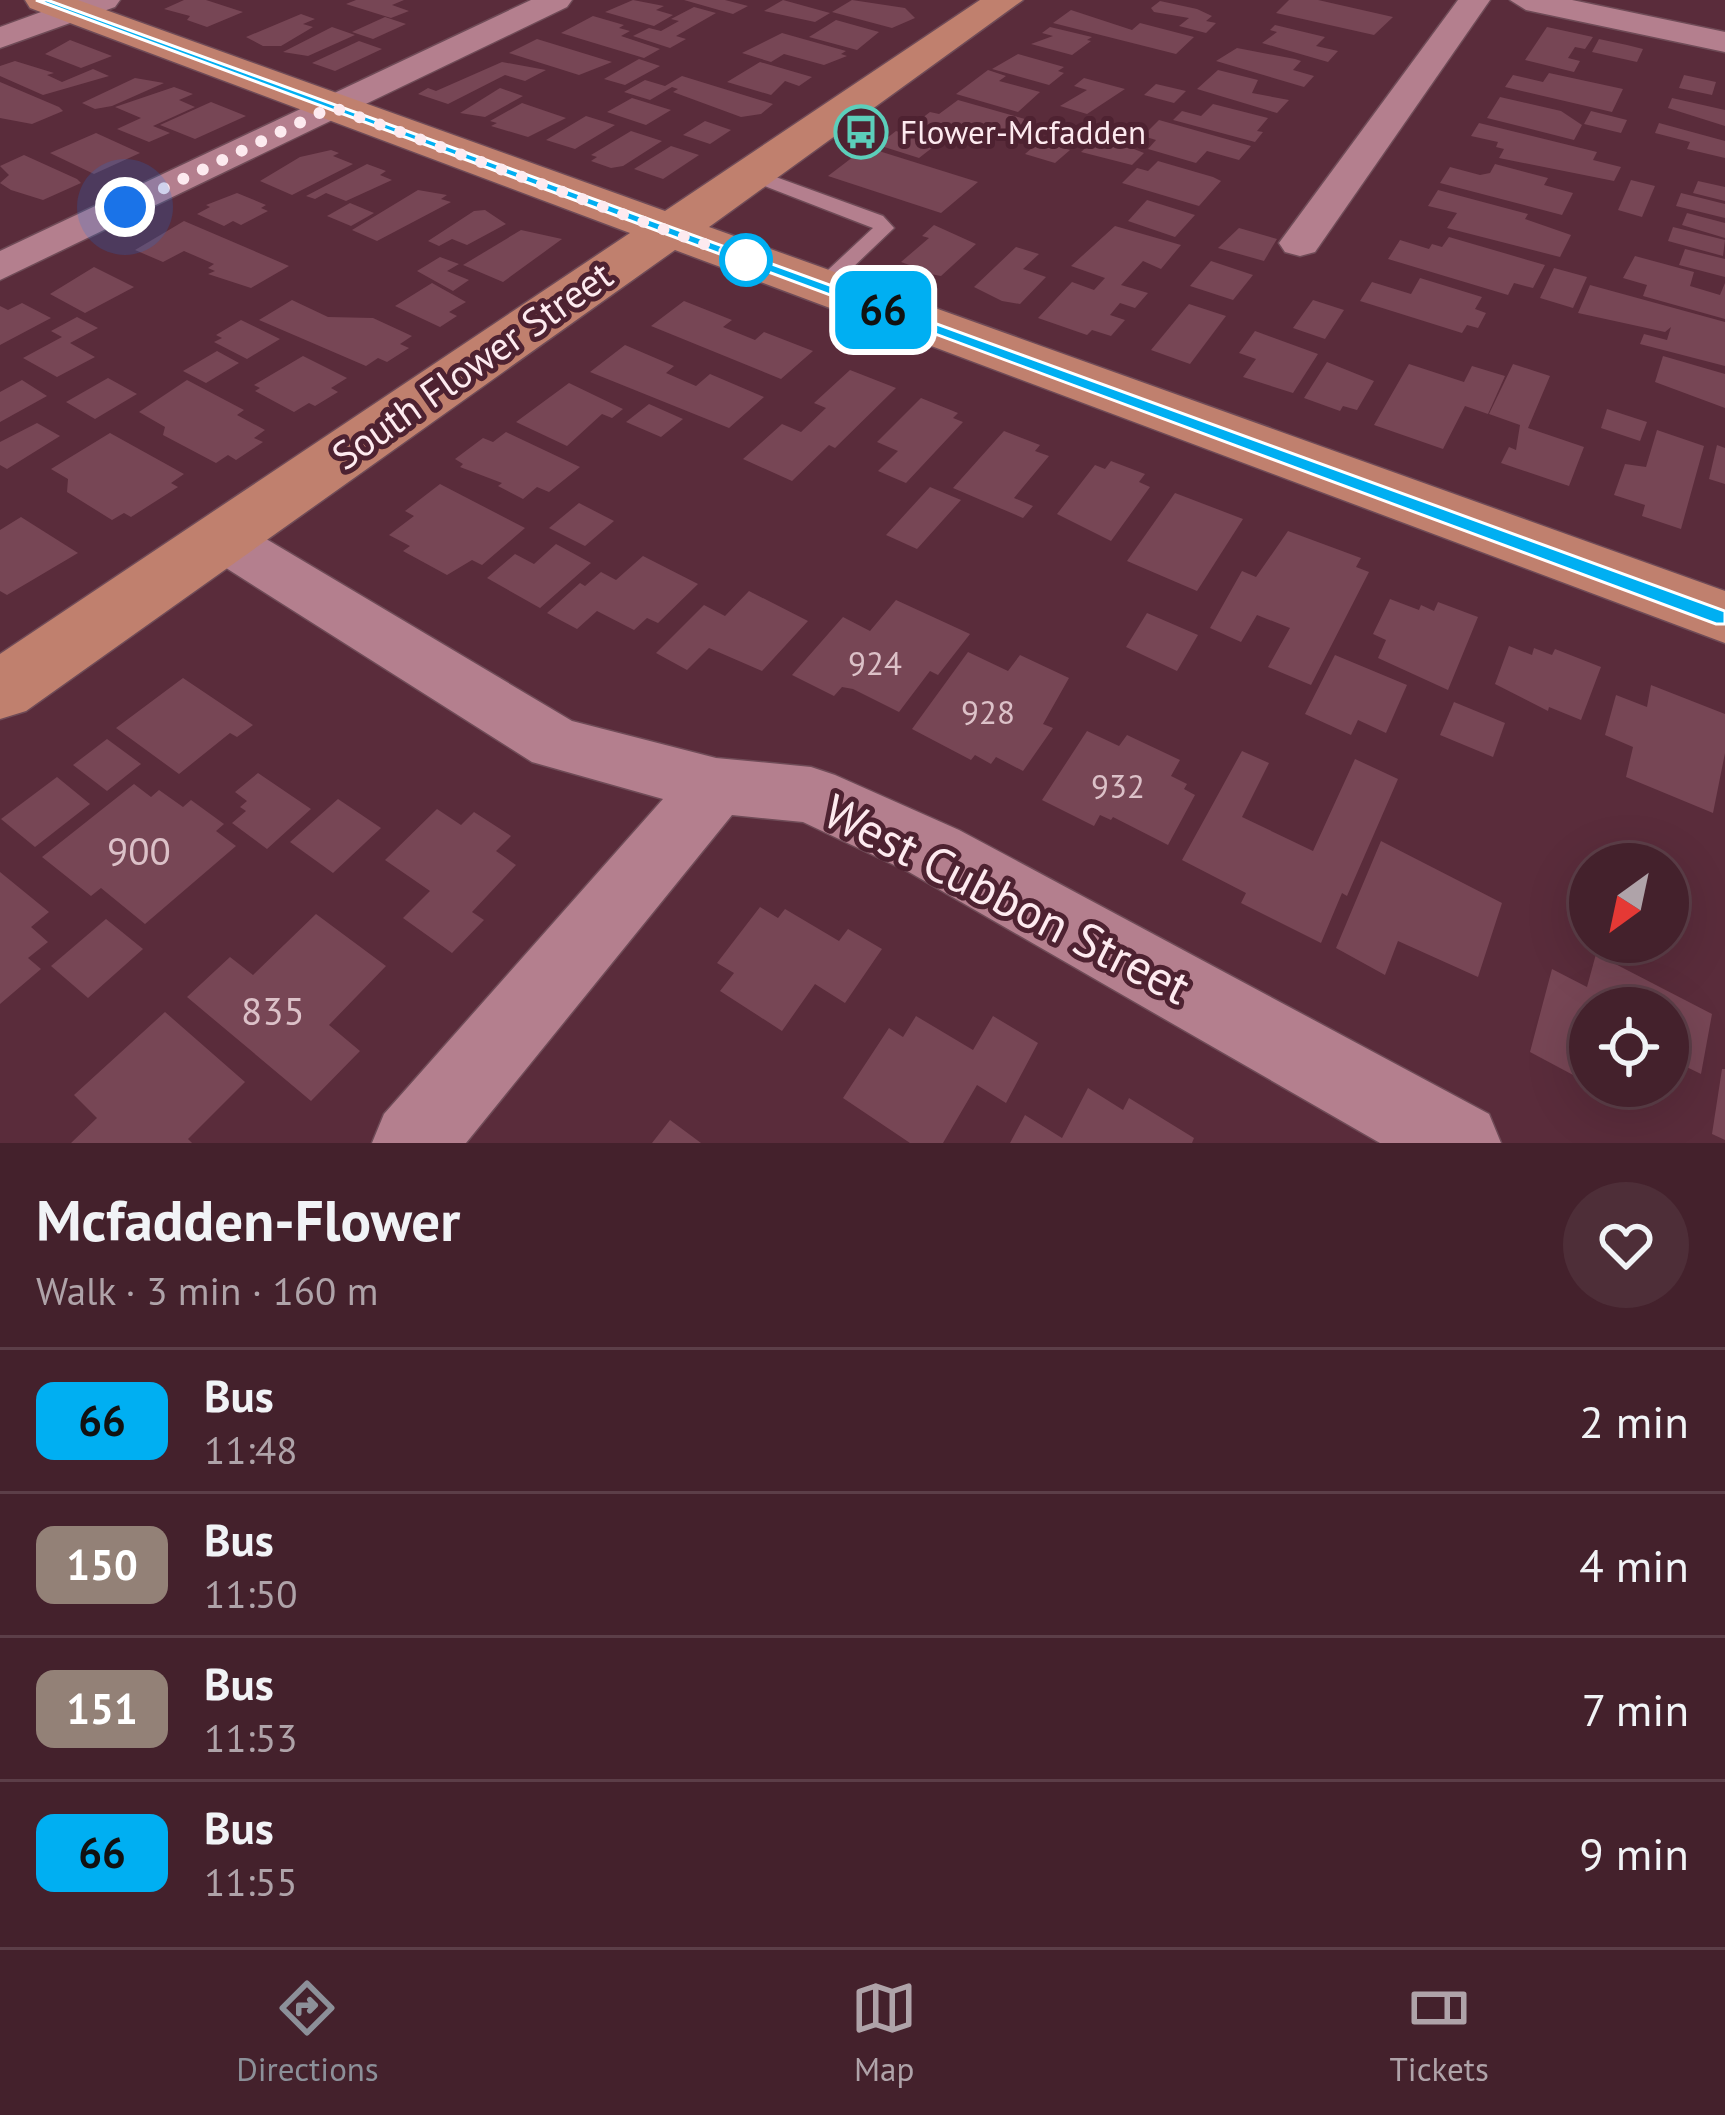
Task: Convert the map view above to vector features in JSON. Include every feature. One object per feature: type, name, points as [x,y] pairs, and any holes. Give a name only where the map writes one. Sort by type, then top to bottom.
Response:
[{"type":"street","points":[[0,266],[556,0]]},
{"type":"street","name":"South Flower Street","points":[[0,691],[1005,0]]},
{"type":"street","points":[[1300,244],[1474,0]]},
{"type":"street","points":[[1526,0],[1725,42]]},
{"type":"street","points":[[0,38],[73,4],[332,107],[1725,618]]},
{"type":"street","name":"West Cubbon Street","points":[[221,538],[555,743],[716,786],[811,795],[934,851],[1460,1143]]},
{"type":"street","points":[[413,1143],[716,786]]},
{"type":"lane","points":[[751,173],[884,227],[821,287]]},
{"type":"building","points":[[184,0],[206,0],[243,12],[207,27],[164,9]]},
{"type":"building","points":[[404,0],[392,5],[409,11],[391,18],[346,4]]},
{"type":"building","points":[[633,0],[664,6],[656,10],[673,15],[654,26],[605,12]]},
{"type":"building","points":[[684,0],[725,0],[748,6],[733,14]]},
{"type":"building","points":[[783,0],[830,13],[815,22],[764,11]]},
{"type":"building","points":[[852,0],[905,8],[915,18],[892,28],[832,12]]},
{"type":"building","points":[[1289,0],[1318,0],[1393,17],[1374,35],[1276,13]]},
{"type":"building","points":[[1160,1],[1197,9],[1212,16],[1206,21],[1216,23],[1206,33],[1179,26],[1189,18],[1154,12],[1151,8]]},
{"type":"building","points":[[694,7],[716,13],[676,36],[686,39],[670,48],[633,36],[649,28],[661,31],[679,21],[671,19]]},
{"type":"building","points":[[1071,10],[1132,30],[1140,23],[1194,37],[1176,54],[1053,23]]},
{"type":"building","points":[[301,14],[315,19],[303,24],[313,27],[281,46],[263,46],[246,37]]},
{"type":"building","points":[[593,16],[624,25],[619,28],[630,31],[621,36],[660,49],[644,58],[561,33]]},
{"type":"building","points":[[385,17],[406,24],[373,39],[352,32]]},
{"type":"building","points":[[836,20],[879,32],[857,50],[809,37]]},
{"type":"building","points":[[1275,25],[1325,37],[1316,46],[1338,51],[1328,62],[1262,43],[1277,32],[1270,30]]},
{"type":"building","points":[[332,27],[355,35],[308,56],[283,52]]},
{"type":"building","points":[[1050,27],[1092,37],[1087,40],[1091,41],[1072,55],[1031,44],[1053,36],[1042,33]]},
{"type":"building","points":[[1547,27],[1593,37],[1585,49],[1575,47],[1568,58],[1580,61],[1574,72],[1525,60]]},
{"type":"building","points":[[782,33],[846,51],[841,54],[847,56],[824,65],[784,54],[771,62],[742,53]]},
{"type":"building","points":[[537,39],[612,62],[579,75],[509,53]]},
{"type":"building","points":[[1599,39],[1643,49],[1637,62],[1592,52]]},
{"type":"building","points":[[70,40],[112,56],[81,68],[45,54]]},
{"type":"building","points":[[359,41],[382,49],[335,71],[312,63]]},
{"type":"building","points":[[1237,48],[1301,61],[1293,70],[1314,76],[1304,87],[1216,61]]},
{"type":"building","points":[[1018,54],[1064,67],[1058,71],[1064,73],[1049,85],[992,69]]},
{"type":"building","points":[[639,59],[660,66],[625,85],[604,79]]},
{"type":"building","points":[[15,61],[54,73],[47,75],[62,82],[93,69],[109,76],[43,95],[0,76],[0,66]]},
{"type":"building","points":[[502,62],[546,70],[525,81],[505,75],[448,104],[418,94],[428,88],[436,91]]},
{"type":"building","points":[[760,62],[812,77],[799,86],[785,81],[771,95],[727,82]]},
{"type":"building","points":[[988,70],[1006,76],[999,81],[1040,92],[1018,112],[956,94]]},
{"type":"building","points":[[1218,70],[1258,80],[1252,93],[1289,100],[1277,113],[1197,89]]},
{"type":"building","points":[[1549,73],[1623,89],[1612,112],[1505,87],[1513,75],[1543,82]]},
{"type":"building","points":[[1684,75],[1716,82],[1712,95],[1679,88]]},
{"type":"building","points":[[682,76],[773,104],[761,114],[741,117],[673,92],[678,89],[672,87],[650,100],[624,92],[645,80],[665,86]]},
{"type":"building","points":[[135,78],[164,83],[112,106],[95,109],[82,103]]},
{"type":"building","points":[[1084,78],[1125,89],[1087,114],[1060,106],[1087,90],[1074,86]]},
{"type":"building","points":[[0,82],[63,111],[32,124],[0,118]]},
{"type":"building","points":[[1156,84],[1186,91],[1174,103],[1144,95]]},
{"type":"building","points":[[174,87],[193,94],[179,100],[195,107],[153,126],[170,133],[149,142],[117,129],[141,118],[115,107]]},
{"type":"building","points":[[500,88],[523,96],[485,117],[460,113]]},
{"type":"building","points":[[1500,97],[1561,111],[1582,125],[1574,140],[1487,118]]},
{"type":"building","points":[[632,98],[671,110],[646,125],[607,112]]},
{"type":"building","points":[[1672,98],[1725,110],[1725,126],[1668,108]]},
{"type":"building","points":[[958,100],[1032,121],[1010,139],[959,124],[949,132],[917,122]]},
{"type":"building","points":[[211,102],[246,116],[195,139],[160,125]]},
{"type":"building","points":[[522,103],[566,118],[528,137],[491,126],[497,123],[490,121]]},
{"type":"building","points":[[1213,104],[1268,118],[1257,131],[1263,132],[1255,142],[1173,120],[1182,111],[1201,116]]},
{"type":"building","points":[[1591,111],[1627,120],[1621,133],[1584,124]]},
{"type":"building","points":[[586,116],[615,125],[575,149],[546,140]]},
{"type":"building","points":[[1159,120],[1251,146],[1239,160],[1207,151],[1196,163],[1148,149],[1156,140],[1143,136]]},
{"type":"building","points":[[705,121],[731,130],[710,144],[683,135]]},
{"type":"building","points":[[1479,123],[1597,152],[1593,160],[1621,167],[1614,181],[1499,158],[1504,149],[1496,147],[1498,142],[1471,136]]},
{"type":"building","points":[[1659,123],[1725,141],[1725,158],[1687,149],[1690,142],[1655,133]]},
{"type":"building","points":[[631,131],[662,141],[623,166],[611,168],[591,161],[597,157],[591,155]]},
{"type":"building","points":[[896,131],[937,144],[919,158],[878,145]]},
{"type":"building","points":[[96,133],[140,153],[94,174],[50,153]]},
{"type":"building","points":[[1103,140],[1144,153],[1132,165],[1081,152]]},
{"type":"building","points":[[1040,141],[1070,150],[1055,163],[1025,154]]},
{"type":"building","points":[[671,146],[699,155],[663,179],[634,169]]},
{"type":"building","points":[[866,147],[978,182],[941,213],[828,176]]},
{"type":"building","points":[[331,150],[339,153],[333,156],[353,164],[292,195],[260,181],[300,157]]},
{"type":"building","points":[[24,155],[81,183],[43,200],[11,190],[0,183],[9,175],[0,166]]},
{"type":"building","points":[[1158,161],[1221,181],[1199,206],[1122,183],[1137,168],[1148,171]]},
{"type":"building","points":[[367,164],[386,171],[380,175],[392,180],[346,201],[326,193],[315,199],[306,196]]},
{"type":"building","points":[[1495,164],[1548,178],[1544,185],[1573,193],[1562,215],[1440,183],[1450,167],[1480,175],[1490,173]]},
{"type":"building","points":[[1631,180],[1655,186],[1642,217],[1618,210]]},
{"type":"building","points":[[1698,181],[1725,187],[1725,201],[1693,193]]},
{"type":"building","points":[[418,190],[447,195],[441,199],[451,202],[377,241],[352,230]]},
{"type":"building","points":[[1438,190],[1528,214],[1525,219],[1571,235],[1560,257],[1447,228],[1457,213],[1428,206]]},
{"type":"building","points":[[237,193],[266,205],[261,208],[268,211],[241,225],[233,221],[224,226],[197,214],[210,207],[206,205]]},
{"type":"building","points":[[1681,193],[1725,204],[1725,218],[1676,206]]},
{"type":"building","points":[[1147,200],[1195,215],[1175,237],[1128,221]]},
{"type":"building","points":[[350,203],[374,213],[351,226],[327,216]]},
{"type":"building","points":[[485,210],[506,224],[467,245],[452,239],[439,246],[428,241],[474,211]]},
{"type":"building","points":[[1687,213],[1725,223],[1725,238],[1682,225]]},
{"type":"building","points":[[184,221],[289,266],[251,288],[208,274],[215,271],[208,268],[214,264],[184,251],[163,262],[135,250]]},
{"type":"building","points":[[934,225],[976,244],[941,276],[908,270],[912,266],[901,262],[929,238],[922,236]]},
{"type":"building","points":[[1115,226],[1181,245],[1161,269],[1143,261],[1121,285],[1148,293],[1135,308],[1120,303],[1110,315],[1125,320],[1111,336],[1092,330],[1087,335],[1038,318],[1072,282],[1094,290],[1105,278],[1071,266]]},
{"type":"building","points":[[1673,227],[1725,240],[1723,256],[1668,241]]},
{"type":"building","points":[[1239,228],[1277,239],[1264,261],[1218,248]]},
{"type":"building","points":[[521,230],[562,239],[503,282],[463,265]]},
{"type":"building","points":[[1449,237],[1545,265],[1533,288],[1514,283],[1508,295],[1388,259],[1400,240],[1429,249],[1432,244],[1442,247]]},
{"type":"building","points":[[1016,247],[1039,254],[1023,269],[1046,277],[1020,304],[974,287]]},
{"type":"building","points":[[1685,249],[1725,259],[1725,277],[1679,265]]},
{"type":"building","points":[[1635,256],[1694,272],[1690,286],[1720,295],[1725,283],[1725,319],[1643,296],[1647,285],[1623,278]]},
{"type":"building","points":[[440,257],[459,264],[447,271],[469,280],[453,291],[417,271]]},
{"type":"building","points":[[1211,261],[1253,275],[1233,300],[1190,286]]},
{"type":"building","points":[[94,267],[134,287],[85,313],[50,294]]},
{"type":"building","points":[[1554,268],[1587,277],[1573,308],[1540,298]]},
{"type":"building","points":[[1420,278],[1482,297],[1475,309],[1486,313],[1478,328],[1467,325],[1462,333],[1360,301],[1372,282],[1411,294]]},
{"type":"building","points":[[432,283],[466,302],[449,312],[457,316],[440,327],[395,306]]},
{"type":"building","points":[[1590,285],[1725,322],[1725,366],[1640,344],[1644,334],[1667,340],[1671,327],[1665,332],[1578,313]]},
{"type":"building","points":[[292,300],[328,317],[373,318],[412,336],[400,344],[409,348],[387,362],[378,358],[366,366],[259,320]]},
{"type":"building","points":[[1313,300],[1344,310],[1325,339],[1293,328]]},
{"type":"building","points":[[684,301],[732,320],[723,327],[755,340],[764,332],[813,351],[781,379],[651,326]]},
{"type":"building","points":[[22,303],[51,318],[0,345],[0,306],[8,310]]},
{"type":"building","points":[[1189,304],[1226,316],[1190,364],[1151,350]]},
{"type":"building","points":[[77,317],[98,328],[70,343],[95,357],[57,377],[23,358],[62,337],[51,331]]},
{"type":"building","points":[[241,320],[280,339],[247,359],[214,342],[222,338],[216,335]]},
{"type":"building","points":[[1255,331],[1318,354],[1293,393],[1243,377],[1256,359],[1239,353]]},
{"type":"building","points":[[625,345],[674,366],[666,373],[696,386],[710,374],[764,397],[729,428],[590,372]]},
{"type":"building","points":[[217,351],[239,363],[206,383],[183,371]]},
{"type":"building","points":[[303,356],[347,378],[331,388],[338,392],[294,412],[255,391],[260,388],[254,385]]},
{"type":"building","points":[[1663,356],[1725,374],[1725,408],[1655,382]]},
{"type":"building","points":[[1327,362],[1374,381],[1357,410],[1343,406],[1340,411],[1304,398]]},
{"type":"building","points":[[1409,364],[1464,382],[1472,366],[1505,376],[1488,414],[1465,406],[1443,449],[1374,425]]},
{"type":"building","points":[[1513,364],[1550,376],[1528,428],[1584,447],[1569,486],[1501,463],[1509,447],[1516,450],[1520,425],[1489,414]]},
{"type":"building","points":[[850,370],[896,388],[835,448],[829,445],[792,481],[743,459],[782,424],[801,432],[826,408],[814,403]]},
{"type":"building","points":[[108,378],[137,394],[95,419],[66,402]]},
{"type":"building","points":[[22,380],[47,396],[0,422],[0,392]]},
{"type":"building","points":[[187,380],[244,410],[237,415],[265,430],[254,438],[263,442],[236,460],[228,455],[216,463],[163,435],[165,427],[139,412]]},
{"type":"building","points":[[569,383],[623,409],[612,418],[602,414],[567,446],[516,422]]},
{"type":"building","points":[[921,398],[958,413],[953,418],[963,422],[906,483],[878,471],[898,451],[877,442]]},
{"type":"building","points":[[649,404],[683,419],[661,437],[626,422]]},
{"type":"building","points":[[1607,409],[1647,422],[1640,441],[1601,428]]},
{"type":"building","points":[[37,423],[60,436],[7,469],[0,465],[0,442]]},
{"type":"building","points":[[1657,430],[1704,446],[1681,529],[1642,516],[1645,505],[1614,495],[1625,464],[1646,467]]},
{"type":"building","points":[[1004,431],[1040,445],[1035,451],[1049,456],[1014,498],[1033,506],[1023,518],[953,488]]},
{"type":"building","points":[[506,432],[580,467],[549,492],[537,487],[523,499],[498,486],[502,483],[460,467],[463,464],[455,459],[483,438],[493,442]]},
{"type":"building","points":[[110,433],[184,474],[171,483],[178,487],[131,517],[124,513],[112,520],[67,492],[68,479],[51,469]]},
{"type":"building","points":[[1717,445],[1725,448],[1725,484],[1709,479]]},
{"type":"building","points":[[1111,461],[1145,474],[1139,482],[1150,487],[1111,541],[1057,514],[1095,465],[1105,469]]},
{"type":"building","points":[[440,484],[525,528],[482,565],[472,560],[447,575],[403,551],[410,546],[389,535],[414,516],[405,511]]},
{"type":"building","points":[[930,487],[961,500],[917,549],[886,535]]},
{"type":"building","points":[[1175,493],[1243,519],[1197,591],[1127,561]]},
{"type":"building","points":[[579,503],[614,521],[585,546],[549,528]]},
{"type":"building","points":[[21,517],[78,553],[7,595],[0,591],[0,530]]},
{"type":"building","points":[[1288,531],[1361,558],[1356,567],[1369,572],[1311,685],[1268,667],[1290,628],[1257,615],[1241,642],[1210,628],[1242,571],[1256,577]]},
{"type":"building","points":[[556,544],[591,563],[540,608],[487,578],[515,554],[534,564]]},
{"type":"building","points":[[643,556],[698,584],[658,623],[647,618],[634,630],[597,611],[577,629],[547,613],[580,583],[585,586],[601,572],[616,580]]},
{"type":"building","points":[[749,591],[808,621],[762,671],[709,648],[687,670],[656,653],[704,605],[725,616]]},
{"type":"building","points":[[1390,599],[1434,611],[1438,602],[1478,617],[1448,690],[1378,658],[1386,640],[1373,634]]},
{"type":"building","points":[[896,600],[970,634],[938,675],[930,671],[899,712],[853,689],[842,687],[834,696],[792,675],[843,617],[870,631]]},
{"type":"building","points":[[1147,613],[1198,635],[1177,671],[1126,647]]},
{"type":"building","points":[[1509,646],[1532,655],[1534,648],[1552,655],[1555,649],[1601,667],[1581,720],[1549,707],[1548,711],[1495,684]]},
{"type":"building","points":[[968,652],[1008,671],[1020,655],[1069,678],[1043,724],[1053,728],[1023,771],[996,757],[991,764],[975,755],[971,760],[912,729]]},
{"type":"building","points":[[1335,655],[1407,685],[1386,733],[1358,720],[1351,735],[1305,714]]},
{"type":"building","points":[[183,678],[253,725],[237,737],[230,733],[179,774],[116,728]]},
{"type":"building","points":[[1651,685],[1725,714],[1725,753],[1713,813],[1626,777],[1633,747],[1605,735],[1616,695],[1647,707]]},
{"type":"building","points":[[1454,702],[1505,723],[1493,757],[1440,735]]},
{"type":"building","points":[[1087,731],[1119,746],[1127,735],[1180,760],[1171,776],[1187,784],[1184,789],[1195,795],[1168,845],[1113,817],[1100,815],[1094,826],[1042,800]]},
{"type":"building","points":[[107,739],[141,764],[107,791],[73,765]]},
{"type":"building","points":[[1242,751],[1269,763],[1242,817],[1313,851],[1355,759],[1398,779],[1321,943],[1241,903],[1246,893],[1182,860]]},
{"type":"building","points":[[258,773],[311,809],[267,849],[232,823],[246,811],[240,807],[247,801],[235,792]]},
{"type":"building","points":[[57,777],[90,804],[35,847],[1,819]]},
{"type":"building","points":[[134,784],[151,797],[159,790],[183,807],[191,800],[224,824],[216,831],[236,846],[145,924],[101,888],[91,896],[42,857]]},
{"type":"building","points":[[338,799],[381,828],[333,873],[290,842]]},
{"type":"building","points":[[437,809],[461,825],[474,812],[511,836],[496,851],[516,865],[472,912],[484,920],[452,953],[403,918],[430,891],[385,860]]},
{"type":"building","points":[[1381,841],[1502,903],[1478,977],[1398,941],[1385,975],[1336,948]]},
{"type":"building","points":[[0,872],[49,912],[31,927],[48,942],[28,958],[41,969],[0,1004]]},
{"type":"building","points":[[760,907],[778,918],[785,909],[839,941],[848,929],[882,949],[845,1003],[815,984],[782,1031],[720,991],[734,973],[717,963]]},
{"type":"building","points":[[316,914],[386,966],[329,1025],[360,1051],[311,1101],[187,997],[230,957],[253,975]]},
{"type":"building","points":[[106,919],[143,949],[88,998],[51,966]]},
{"type":"building","points":[[1594,963],[1613,963],[1660,987],[1587,987]]},
{"type":"building","points":[[1552,969],[1587,987],[1569,987],[1569,1073],[1530,1052]]},
{"type":"building","points":[[1689,1002],[1712,1014],[1701,1074],[1689,1068]]},
{"type":"building","points":[[165,1012],[245,1082],[188,1139],[192,1143],[71,1143],[97,1118],[74,1095]]},
{"type":"building","points":[[916,1016],[973,1050],[993,1016],[1038,1043],[1006,1103],[977,1085],[943,1143],[910,1143],[843,1098],[889,1028],[903,1037]]},
{"type":"building","points":[[1725,1069],[1725,1140],[1712,1134]]},
{"type":"building","points":[[1088,1088],[1123,1110],[1129,1098],[1194,1138],[1192,1143],[1010,1143],[1025,1115],[1062,1138]]},
{"type":"building","points":[[670,1120],[701,1143],[652,1143]]},
{"type":"bus line","name":"66","points":[[43,0],[1725,618]]},
{"type":"place","name":"Flower-Mcfadden","points":[[861,132]]},
{"type":"route","points":[[125,207],[332,107],[750,261],[746,260]]}]
